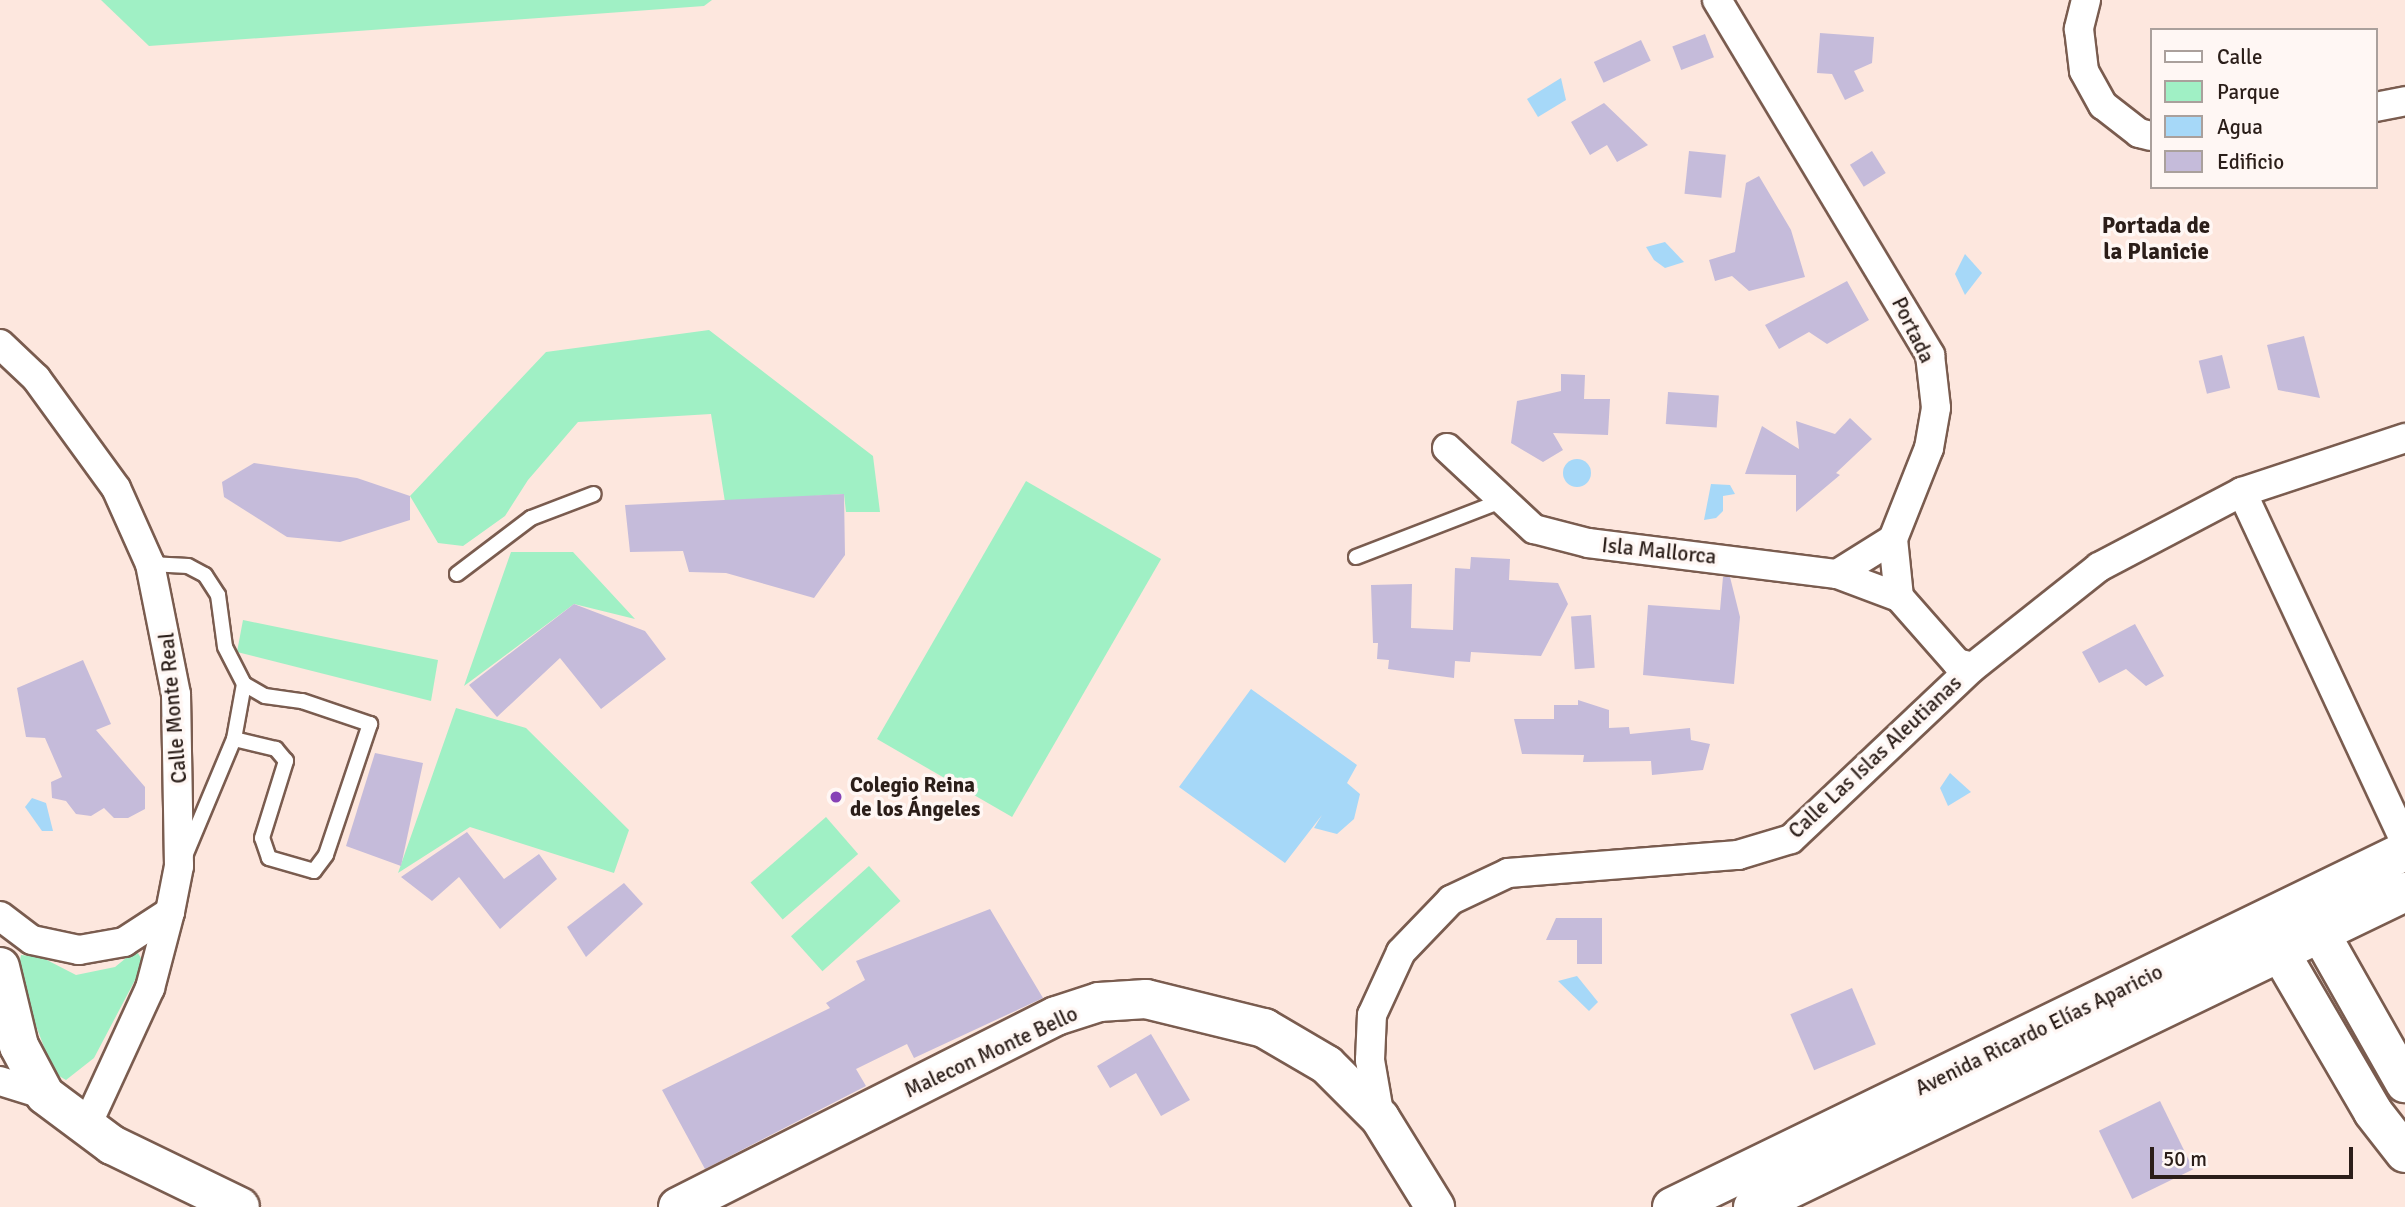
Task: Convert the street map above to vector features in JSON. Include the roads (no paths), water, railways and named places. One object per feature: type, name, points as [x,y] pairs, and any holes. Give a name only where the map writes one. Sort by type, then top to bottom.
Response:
[{"type":"street","name":"Portada","points":[[1717,0],[1930,355],[1936,408],[1929,448],[1893,539],[1899,597]]},
{"type":"street","points":[[2086,0],[2079,29],[2084,71],[2103,105],[2139,134],[2150,136]]},
{"type":"street","points":[[2377,107],[2405,101]]},
{"type":"street","name":"Calle Monte Real","points":[[0,344],[36,378],[116,488],[150,564],[176,694],[179,866],[170,912],[150,988],[86,1127]]},
{"type":"street","name":"Calle Las Islas Aleutianas","points":[[1380,1118],[1370,1060],[1372,1015],[1401,952],[1451,900],[1508,873],[1738,855],[1791,839],[1973,667],[2099,567],[2242,492],[2405,438]]},
{"type":"street","name":"Isla Mallorca","points":[[1447,448],[1534,529],[1588,543],[1837,574],[1899,597]]},
{"type":"street","points":[[2242,492],[2405,841]]},
{"type":"street","points":[[1837,574],[1893,539]]},
{"type":"street","points":[[1899,597],[1957,663],[1973,667]]},
{"type":"street","name":"Avenida Ricardo Elías Aparicio","points":[[2311,918],[2405,851]]},
{"type":"street","name":"Avenida Ricardo Elías Aparicio","points":[[1672,1207],[2311,918],[2405,892]]},
{"type":"street","points":[[0,916],[32,940],[79,950],[124,942],[170,912]]},
{"type":"street","points":[[2311,918],[2405,1083]]},
{"type":"street","points":[[2271,937],[2373,1112],[2405,1153]]},
{"type":"street","name":"Avenida Ricardo Elías Aparicio","points":[[1753,1207],[2271,937]]},
{"type":"street","points":[[0,967],[19,1046],[45,1095]]},
{"type":"street","name":"Malecon Monte Bello","points":[[678,1207],[1056,1016],[1099,1002],[1146,999],[1264,1028],[1326,1065],[1380,1118],[1435,1207]]},
{"type":"street","points":[[0,1081],[45,1095],[86,1127],[240,1207]]},
{"type":"street","name":"Malecon Monte Bello","points":[[1401,1151],[1411,1207]]},
{"type":"lane","points":[[457,574],[531,518],[593,494]]},
{"type":"lane","points":[[1356,557],[1501,501]]},
{"type":"lane","points":[[150,564],[188,565],[205,575],[218,595],[225,647],[244,684],[265,696],[302,701],[370,724],[326,855],[314,871],[269,858],[262,838],[286,761],[276,749],[234,739]]},
{"type":"lane","points":[[179,866],[206,815],[234,739],[244,684]]},
{"type":"water","points":[[1561,78],[1566,100],[1538,117],[1527,99]]},
{"type":"water","points":[[1665,242],[1684,262],[1665,268],[1654,260],[1646,247]]},
{"type":"water","points":[[1965,254],[1982,273],[1965,295],[1955,274]]},
{"type":"water","points":[[1577,459],[1587,463],[1591,473],[1587,483],[1577,487],[1567,483],[1563,473],[1567,463]]},
{"type":"water","points":[[1711,484],[1730,485],[1735,494],[1723,496],[1723,511],[1716,518],[1704,520]]},
{"type":"water","points":[[1251,689],[1357,765],[1347,783],[1360,794],[1354,819],[1337,834],[1314,828],[1322,815],[1285,863],[1179,787]]},
{"type":"water","points":[[1950,773],[1971,792],[1948,806],[1940,788]]},
{"type":"water","points":[[32,798],[46,803],[53,831],[42,831],[25,807]]},
{"type":"water","points":[[1577,976],[1598,1002],[1589,1011],[1558,981]]},
{"type":"place","name":"Colegio Reina de los Ángeles","points":[[836,797]]},
{"type":"district","name":"Portada de la Planicie","points":[[2156,239]]}]
